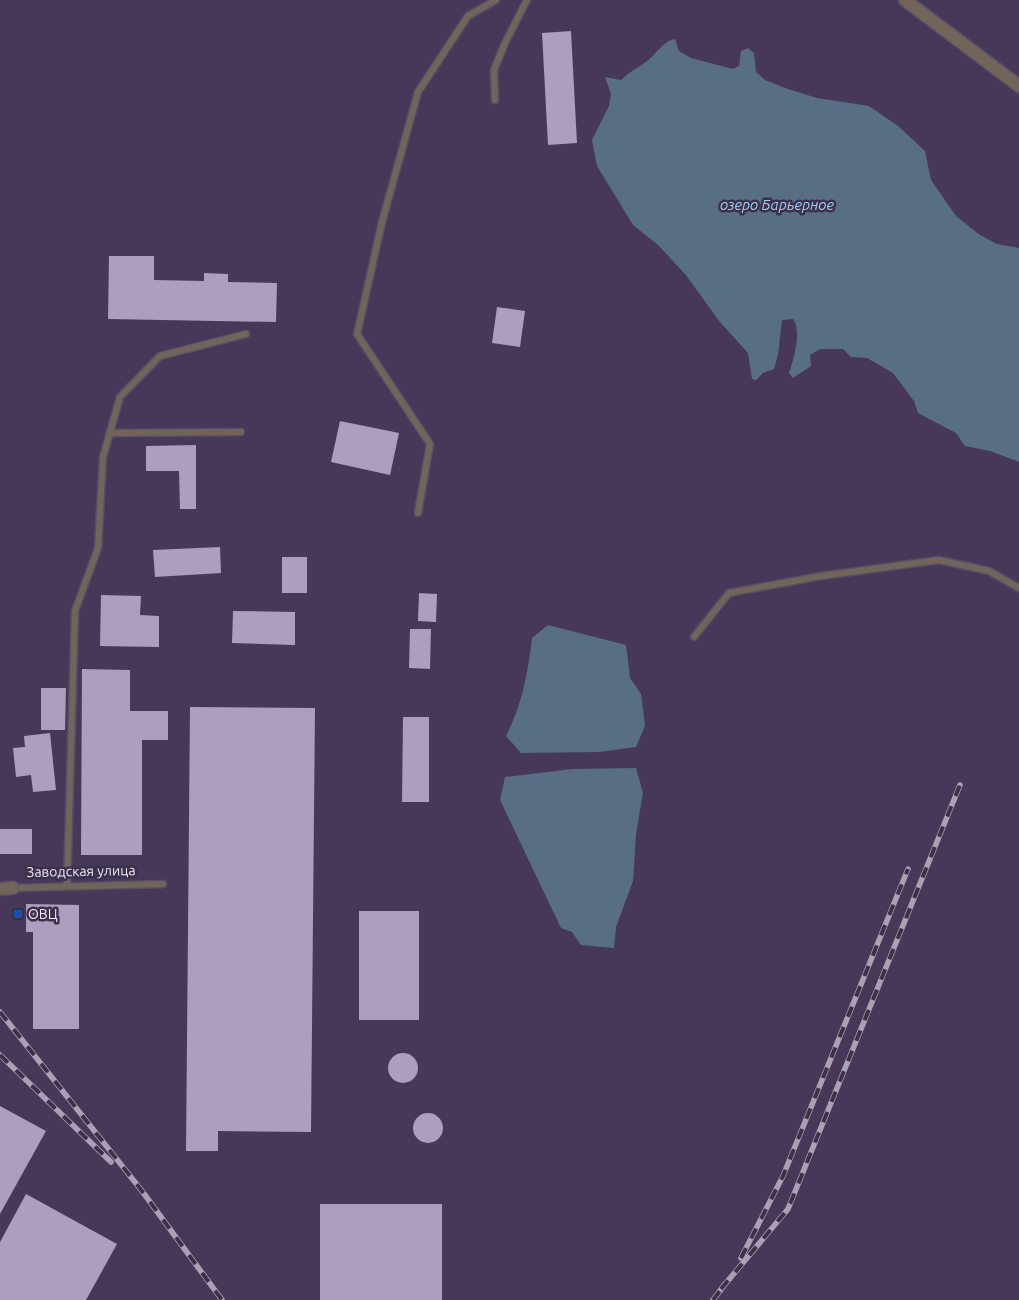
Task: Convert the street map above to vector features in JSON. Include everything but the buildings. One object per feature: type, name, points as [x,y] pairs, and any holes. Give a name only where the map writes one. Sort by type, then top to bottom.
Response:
[{"type":"street","points":[[905,0],[1019,86]]},
{"type":"lane","points":[[418,513],[430,444],[357,334],[382,222],[418,92],[468,16],[496,0]]},
{"type":"lane","points":[[495,100],[494,70],[505,43],[527,0]]},
{"type":"lane","points":[[67,887],[75,611],[98,548],[103,457],[120,397],[160,356],[246,334]]},
{"type":"lane","points":[[110,432],[241,432]]},
{"type":"lane","points":[[694,637],[729,593],[821,576],[939,560],[989,571],[1019,588]]},
{"type":"lane","name":"Заводская улица","points":[[6,889],[163,884]]},
{"type":"shaded area","points":[[0,0],[1019,0],[1019,1300],[0,1300]]},
{"type":"water","name":"озеро Барьерное","points":[[675,39],[679,51],[691,58],[733,69],[739,66],[741,51],[748,48],[754,53],[756,72],[765,80],[817,98],[869,106],[898,126],[925,151],[931,180],[956,216],[980,235],[997,244],[1019,248],[1019,462],[990,451],[965,446],[956,433],[918,413],[914,401],[893,373],[867,358],[851,357],[843,349],[820,349],[810,355],[811,366],[793,378],[789,373],[795,352],[797,330],[793,319],[782,320],[778,355],[774,369],[763,373],[756,380],[752,379],[748,353],[720,322],[685,274],[658,245],[633,225],[597,166],[592,140],[609,106],[611,94],[605,77],[621,80],[647,61],[663,45]]},
{"type":"water","points":[[548,625],[626,645],[630,678],[641,694],[645,726],[636,747],[599,752],[521,753],[506,736],[524,688],[532,638]]},
{"type":"water","points":[[636,768],[643,793],[636,834],[633,881],[616,927],[614,948],[581,945],[572,932],[561,928],[500,800],[505,777],[572,769]]},
{"type":"railway","points":[[721,1289],[788,1209],[960,785]]},
{"type":"railway","points":[[741,1258],[783,1176],[908,869]]},
{"type":"railway","points":[[0,1012],[142,1191],[222,1300]]},
{"type":"railway","points":[[0,1055],[111,1162]]},
{"type":"railway","points":[[713,1300],[725,1284]]},
{"type":"place","name":"ОВЦ","points":[[18,914]]}]
